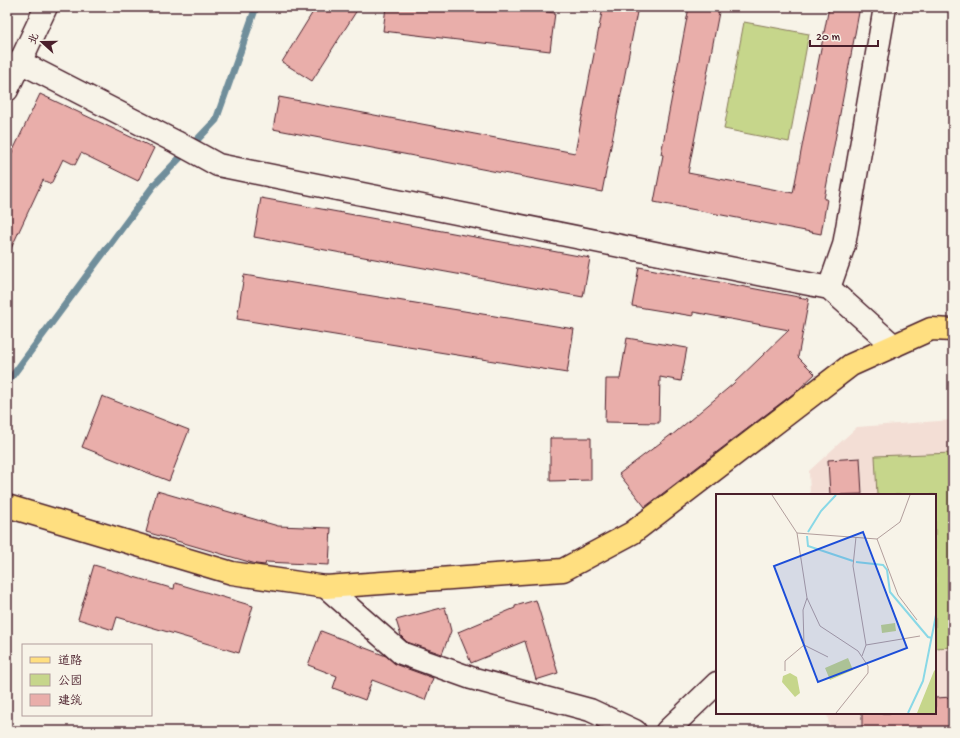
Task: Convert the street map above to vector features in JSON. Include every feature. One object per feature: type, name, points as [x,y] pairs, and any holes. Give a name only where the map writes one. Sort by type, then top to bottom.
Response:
[{"type":"main road","points":[[7,506],[232,573],[326,587],[563,570],[632,533],[851,365],[931,329],[953,330]]},
{"type":"street","points":[[7,90],[46,7]]},
{"type":"street","points":[[829,288],[844,245],[886,7]]},
{"type":"street","points":[[20,62],[218,165],[829,288],[894,346]]},
{"type":"street","points":[[326,587],[401,653],[471,678],[590,710],[636,731]]},
{"type":"street","points":[[667,731],[716,684]]},
{"type":"shaded area","points":[[953,420],[953,731],[830,731],[827,714],[936,714],[936,494],[810,494],[809,471],[857,427]]},
{"type":"green space","points":[[744,22],[809,34],[789,142],[724,129]]},
{"type":"green space","points":[[953,453],[953,647],[936,648],[936,494],[877,494],[875,456]]},
{"type":"building","points":[[316,7],[359,7],[312,81],[282,62]]},
{"type":"building","points":[[386,7],[504,7],[555,13],[550,51],[383,31]]},
{"type":"building","points":[[603,7],[638,7],[602,192],[273,129],[279,97],[575,153]]},
{"type":"building","points":[[689,7],[720,7],[688,173],[793,193],[829,7],[860,7],[824,199],[827,199],[821,234],[654,202],[663,155],[661,154]]},
{"type":"building","points":[[40,94],[154,148],[138,181],[81,153],[75,165],[63,159],[51,184],[43,180],[7,257],[7,163]]},
{"type":"building","points":[[261,198],[590,258],[583,297],[254,237]]},
{"type":"building","points":[[639,267],[809,299],[798,357],[815,374],[798,390],[645,507],[619,474],[672,434],[671,436],[733,384],[789,330],[693,312],[693,316],[632,306]]},
{"type":"building","points":[[244,275],[574,329],[567,373],[237,319]]},
{"type":"building","points":[[627,338],[687,348],[681,381],[660,377],[659,423],[605,422],[606,379],[620,379]]},
{"type":"building","points":[[102,396],[189,430],[169,481],[82,447]]},
{"type":"building","points":[[550,438],[591,438],[591,480],[550,481]]},
{"type":"building","points":[[860,458],[862,494],[830,494],[828,460]]},
{"type":"building","points":[[157,491],[278,526],[331,528],[329,565],[266,562],[265,565],[256,564],[146,532]]},
{"type":"building","points":[[94,565],[174,589],[175,583],[253,606],[239,653],[117,617],[113,630],[78,619]]},
{"type":"building","points":[[536,600],[558,673],[536,680],[525,641],[471,663],[458,632],[515,608],[515,606]]},
{"type":"building","points":[[445,607],[451,631],[442,654],[407,642],[401,636],[396,620]]},
{"type":"building","points":[[321,631],[386,656],[397,665],[433,678],[425,700],[372,680],[365,700],[333,688],[337,676],[308,665]]},
{"type":"building","points":[[953,697],[953,731],[862,731],[862,714],[936,714],[936,698]]},
{"type":"waterway","points":[[7,383],[154,185],[216,120],[256,7]]}]
